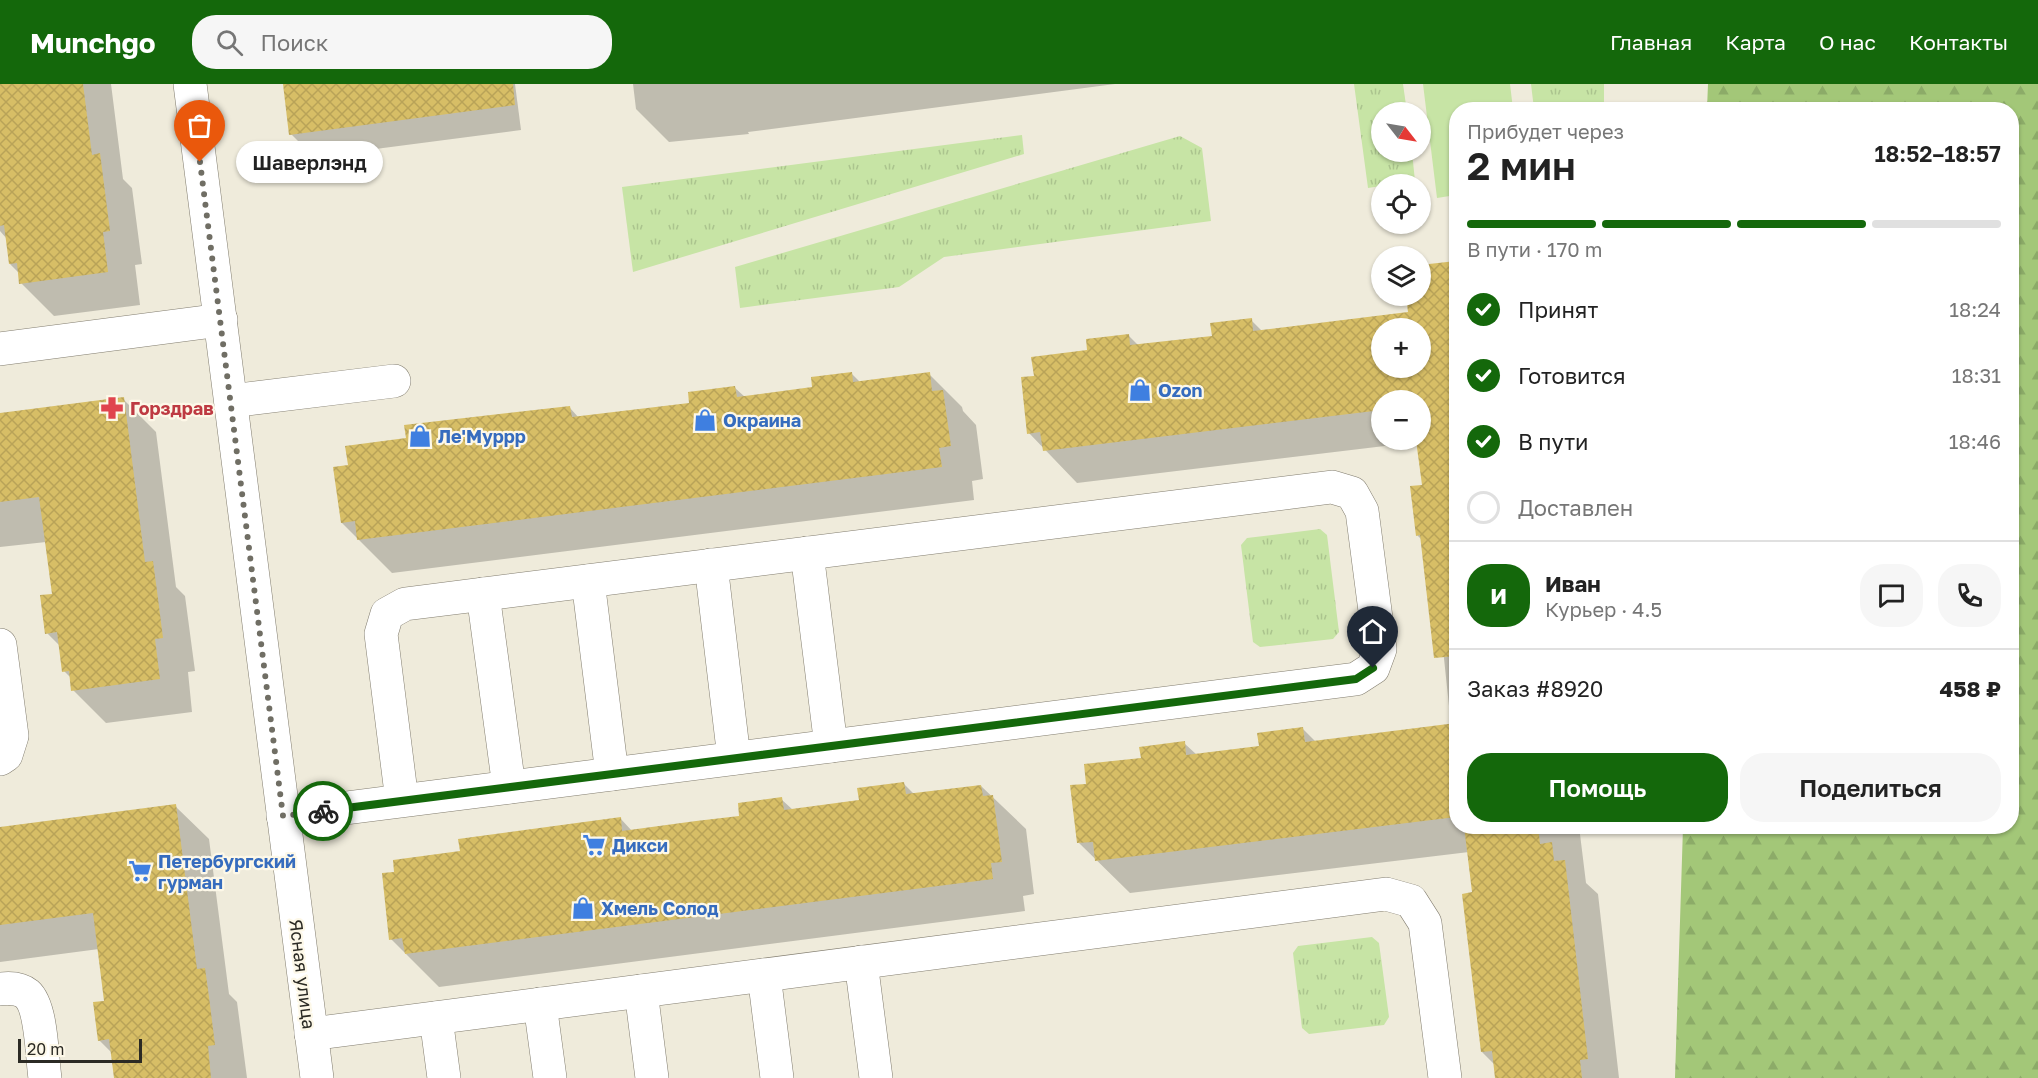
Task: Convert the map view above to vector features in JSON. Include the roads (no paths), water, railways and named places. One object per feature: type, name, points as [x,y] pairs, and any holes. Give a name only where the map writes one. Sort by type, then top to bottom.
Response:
[{"type":"street","name":"Ясная улица","points":[[190,84],[317,1078]]},
{"type":"street","points":[[0,348],[221,320]]},
{"type":"street","points":[[231,401],[394,381]]},
{"type":"street","points":[[283,816],[402,801],[612,774],[734,758],[1356,679],[1373,668],[1380,649],[1362,512],[1352,493],[1332,487],[405,604],[387,614],[381,634],[402,801]]},
{"type":"street","points":[[807,553],[831,746]]},
{"type":"street","points":[[711,565],[734,758]]},
{"type":"street","points":[[588,581],[612,774]]},
{"type":"street","points":[[483,594],[509,787]]},
{"type":"street","points":[[0,645],[12,736],[6,755],[0,759]]},
{"type":"street","points":[[311,1034],[1386,894],[1411,901],[1425,923],[1445,1078]]},
{"type":"street","points":[[861,962],[876,1078]]},
{"type":"street","points":[[764,975],[777,1078]]},
{"type":"street","points":[[0,989],[10,988],[27,994],[36,1008],[45,1078]]},
{"type":"street","points":[[640,991],[652,1078]]},
{"type":"street","points":[[540,1004],[550,1078]]},
{"type":"street","points":[[436,1018],[444,1078]]},
{"type":"place","name":"Шаверлэнд","points":[[200,162]]},
{"type":"place","name":"Ozon","points":[[1140,390]]},
{"type":"place","name":"Горздрав","points":[[112,408]]},
{"type":"place","name":"Окраина","points":[[705,420]]},
{"type":"place","name":"Ле'Муррр","points":[[420,436]]},
{"type":"place","name":"Дикси","points":[[594,845]]},
{"type":"place","name":"Петербургский гурман","points":[[140,871]]},
{"type":"place","name":"Хмель Солод","points":[[583,908]]}]
